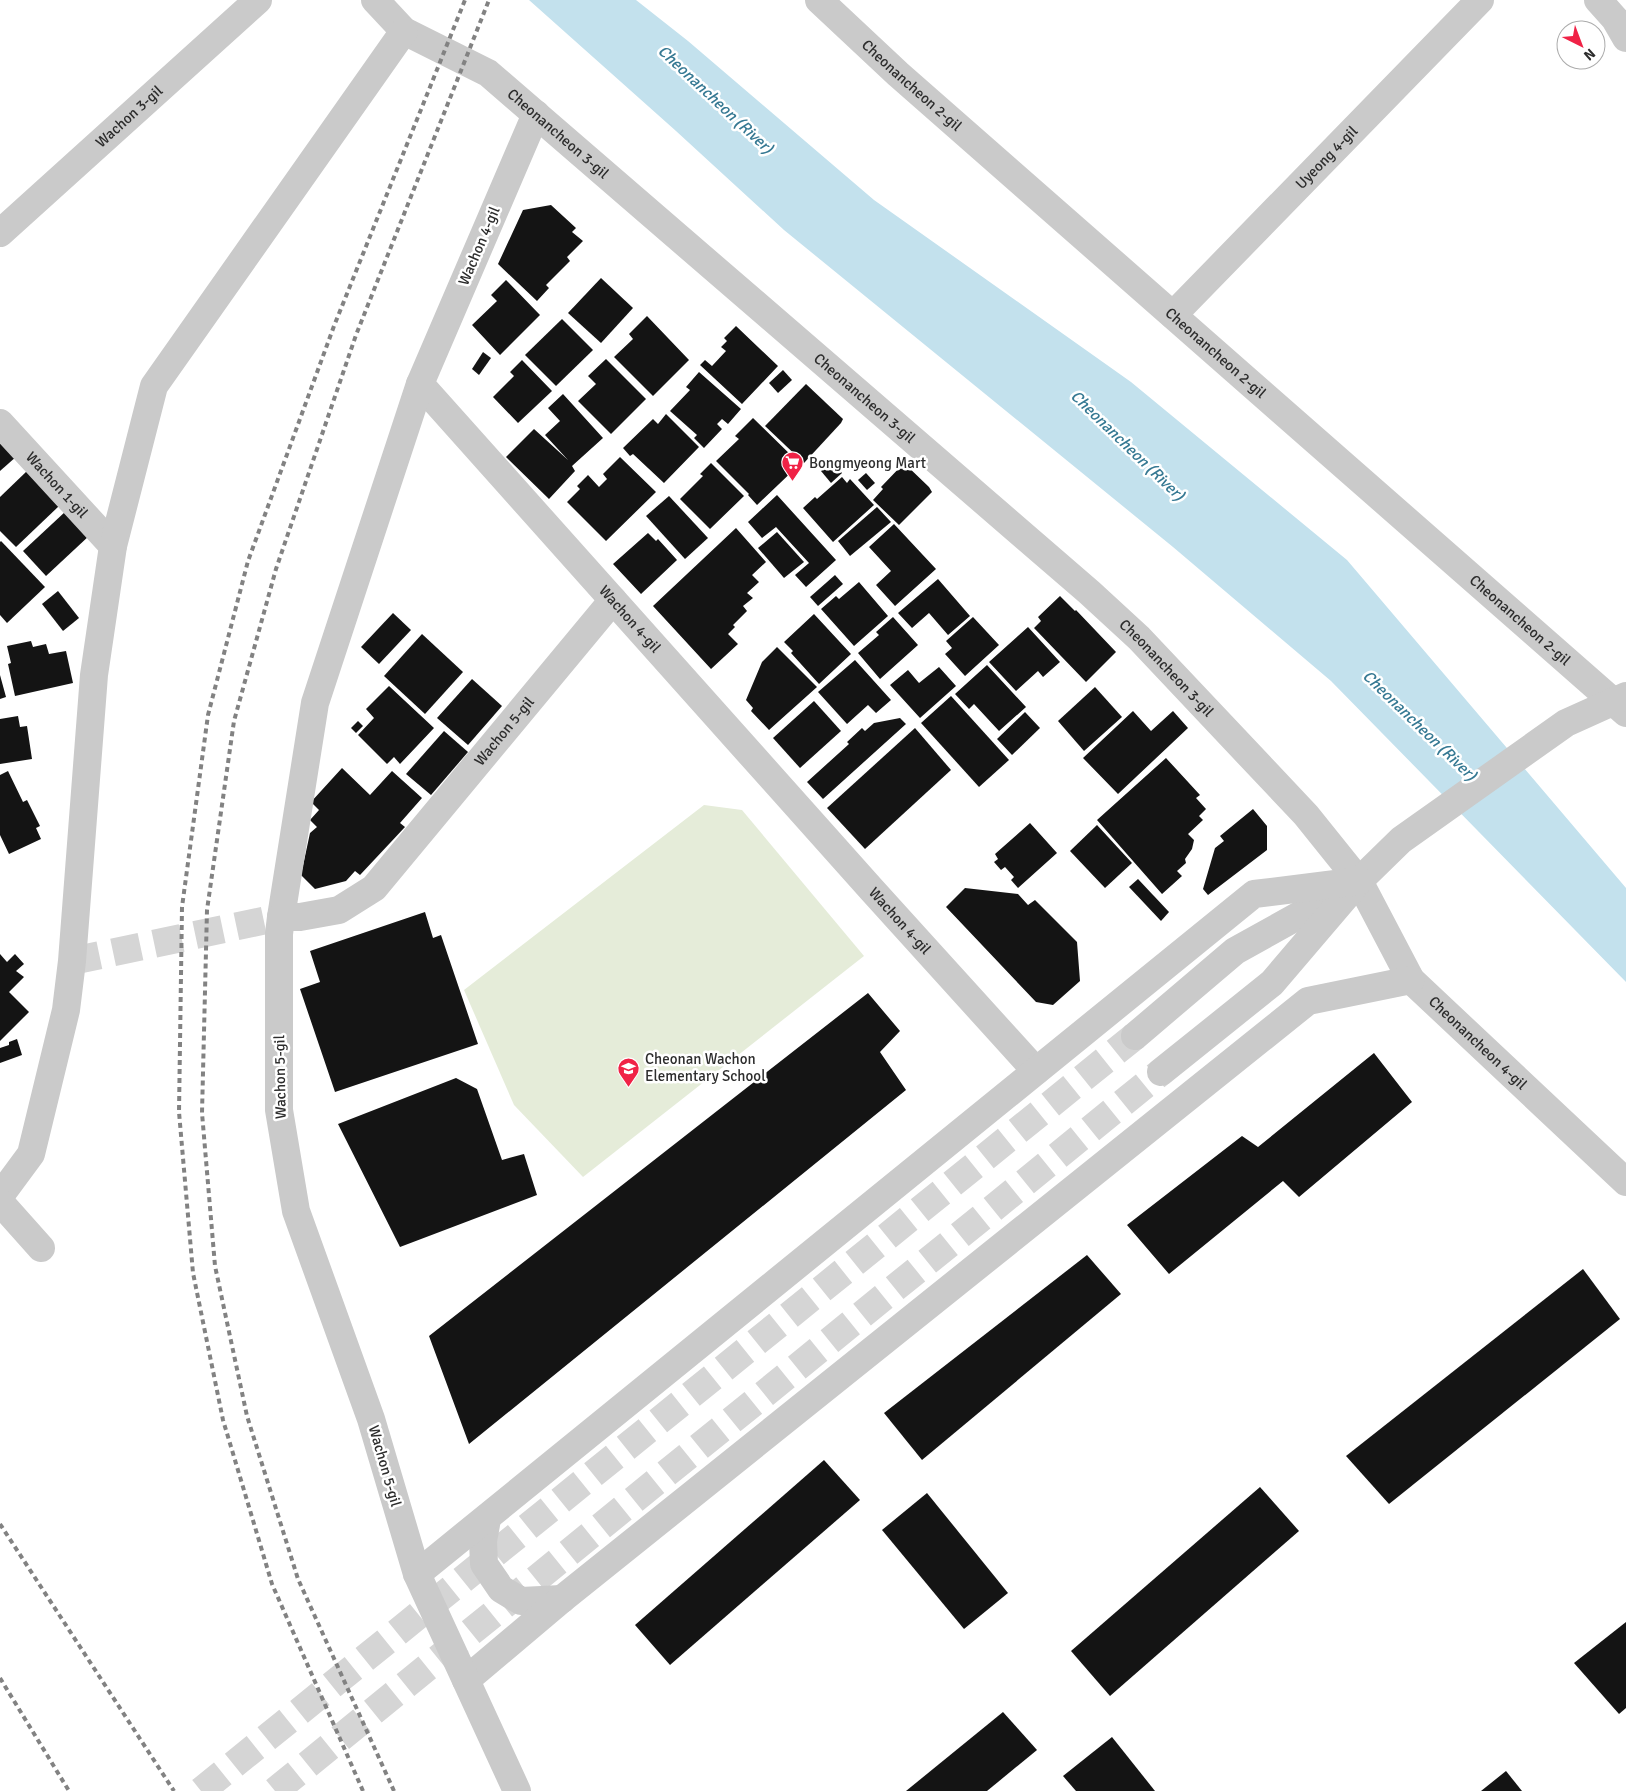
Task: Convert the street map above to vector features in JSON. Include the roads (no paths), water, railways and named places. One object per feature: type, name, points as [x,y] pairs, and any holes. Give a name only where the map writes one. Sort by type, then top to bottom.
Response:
[{"type":"street","name":"Wachon 3-gil","points":[[0,233],[258,0]]},
{"type":"street","name":"Cheonancheon 3-gil","points":[[375,0],[404,31],[488,73],[1089,592],[1139,638],[1306,815],[1359,881]]},
{"type":"street","name":"Cheonancheon 2-gil","points":[[819,0],[898,74],[1173,316],[1622,704]]},
{"type":"street","name":"Uyeong 4-gil","points":[[1173,316],[1480,0]]},
{"type":"street","points":[[1598,0],[1616,19],[1626,38]]},
{"type":"street","points":[[0,1196],[31,1154],[66,1010],[73,951],[94,675],[113,546],[154,386],[404,31]]},
{"type":"street","name":"Wachon 4-gil","points":[[536,114],[420,384],[1036,1071]]},
{"type":"street","points":[[281,917],[315,703],[420,384]]},
{"type":"street","name":"Wachon 1-gil","points":[[0,423],[113,546]]},
{"type":"street","name":"Wachon 5-gil","points":[[518,1791],[417,1574],[371,1419],[296,1211],[279,1110],[279,934],[281,917],[300,918],[340,910],[374,888],[613,600]]},
{"type":"street","points":[[1161,1072],[1272,983],[1359,881],[1401,840],[1566,723],[1622,704]]},
{"type":"street","points":[[1134,1036],[1235,951],[1359,881]]},
{"type":"street","points":[[417,1574],[1254,894],[1359,881]]},
{"type":"street","name":"Cheonancheon 4-gil","points":[[1359,881],[1412,980],[1626,1182]]},
{"type":"street","points":[[466,1680],[562,1599],[1308,1001],[1412,980]]},
{"type":"street","points":[[0,1202],[41,1248]]},
{"type":"street","points":[[487,1518],[483,1541],[484,1564],[501,1589],[521,1601],[562,1599]]},
{"type":"water","name":"Cheonancheon (River)","points":[[529,0],[636,0],[688,41],[874,200],[1131,382],[1347,560],[1626,888],[1626,982],[1331,681],[1173,547],[784,230]]},
{"type":"tunnel","points":[[72,961],[281,917]]},
{"type":"tunnel","points":[[201,1791],[1135,1036]]},
{"type":"tunnel","points":[[275,1791],[1161,1072]]},
{"type":"railway","points":[[363,1791],[272,1584],[223,1420],[193,1273],[179,1112],[182,907],[208,715],[248,561],[334,326],[465,0]]},
{"type":"railway","points":[[394,1791],[298,1579],[247,1416],[215,1266],[202,1113],[207,910],[234,721],[276,569],[356,335],[489,0]]},
{"type":"railway","points":[[0,1524],[174,1791]]},
{"type":"railway","points":[[0,1678],[69,1791]]},
{"type":"place","name":"Bongmyeong Mart","points":[[793,482]]},
{"type":"place","name":"Cheonan Wachon Elementary School","points":[[629,1087]]}]
